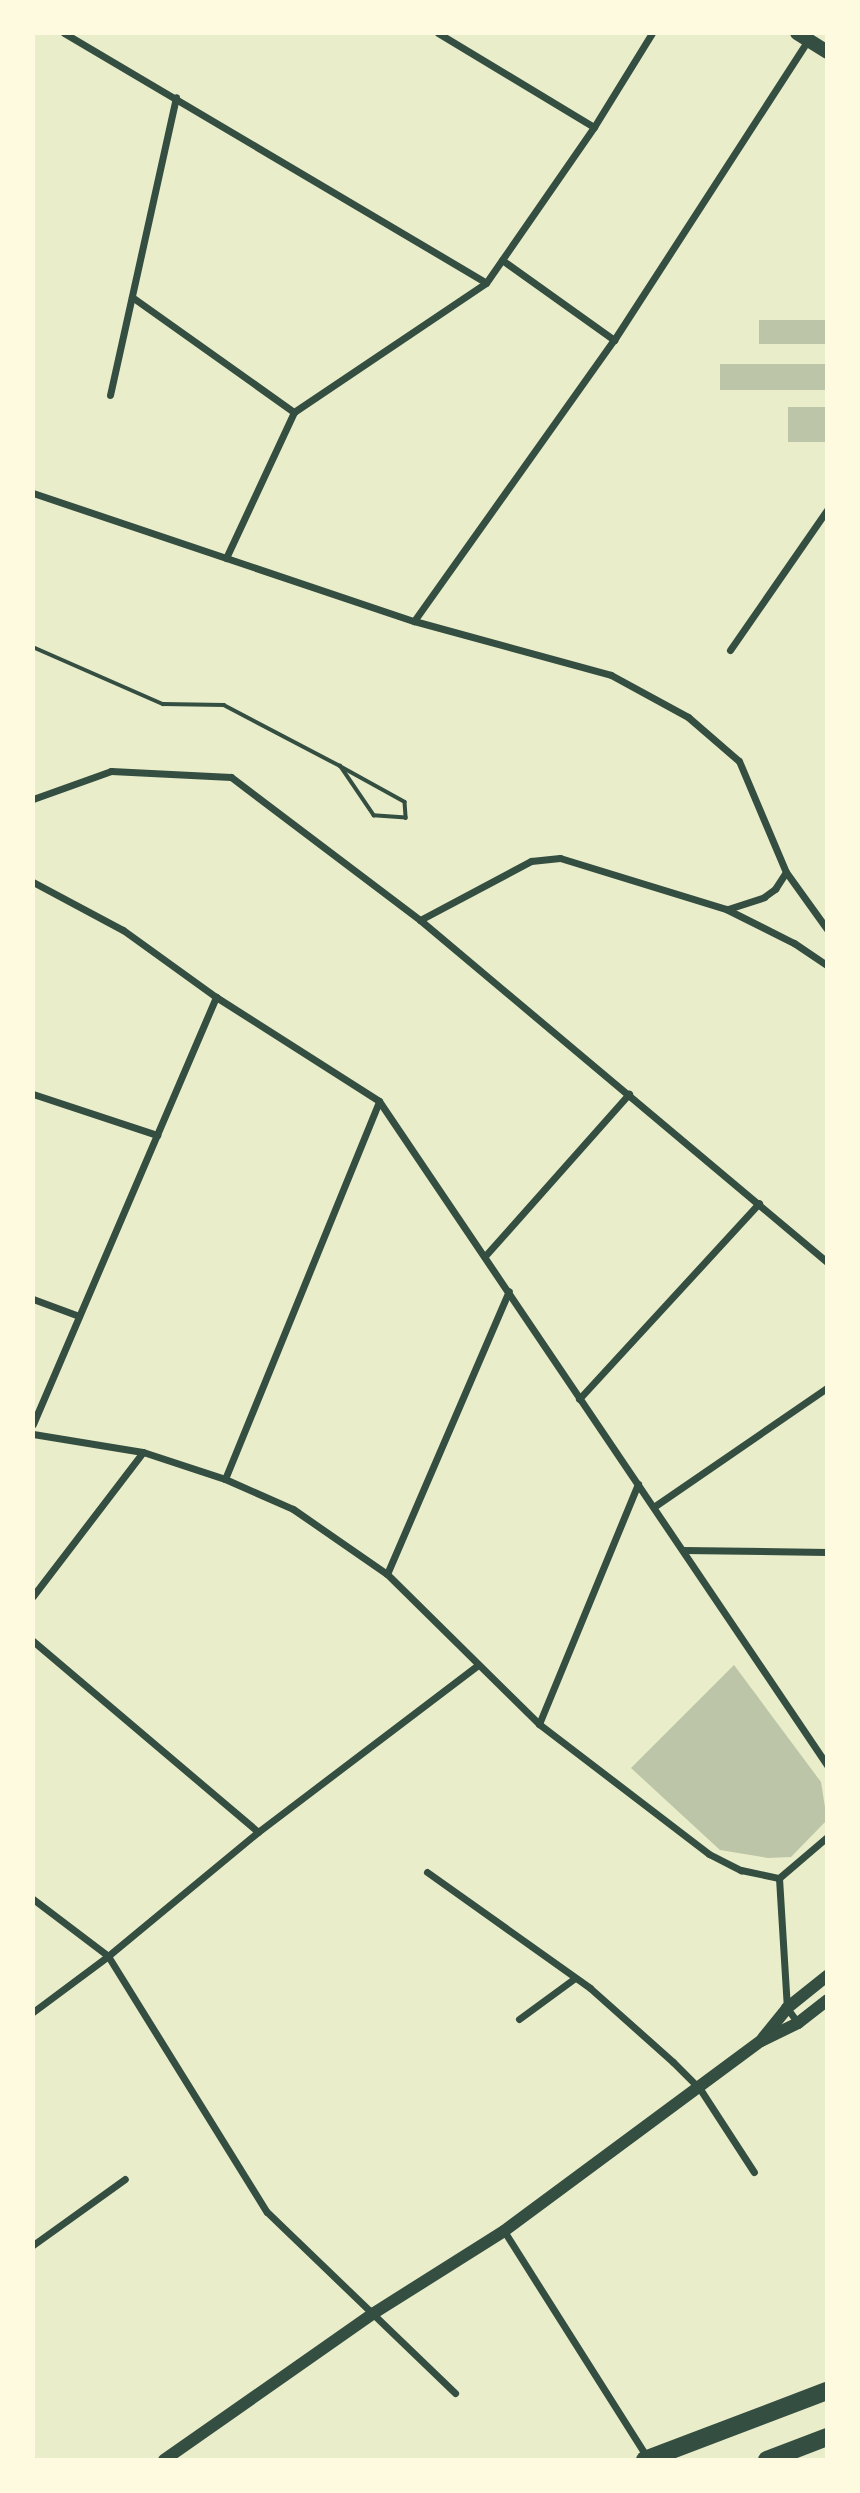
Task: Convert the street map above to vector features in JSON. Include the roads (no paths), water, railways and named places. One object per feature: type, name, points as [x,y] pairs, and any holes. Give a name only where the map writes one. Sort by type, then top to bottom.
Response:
[{"type":"highway","points":[[646,2459],[827,2391]]},
{"type":"highway","points":[[767,2460],[827,2437]]},
{"type":"main road","points":[[803,37],[827,52]]},
{"type":"street","points":[[64,33],[486,283]]},
{"type":"street","points":[[438,33],[594,127]]},
{"type":"street","points":[[226,558],[293,412],[486,283],[594,127],[652,33]]},
{"type":"street","points":[[414,621],[614,341],[803,37]]},
{"type":"street","points":[[110,395],[176,97]]},
{"type":"street","points":[[502,260],[614,341]]},
{"type":"street","points":[[132,297],[293,412]]},
{"type":"street","points":[[33,492],[414,621],[611,675],[688,717],[739,761],[786,872],[827,929]]},
{"type":"street","points":[[730,650],[827,510]]},
{"type":"street","points":[[33,799],[111,771],[231,777],[421,920],[827,1262]]},
{"type":"street","points":[[421,920],[531,861],[560,858],[726,909],[827,965]]},
{"type":"street","points":[[726,909],[752,903],[775,889],[786,872]]},
{"type":"street","points":[[33,882],[123,930],[216,997],[379,1101],[827,1765]]},
{"type":"street","points":[[750,920],[752,903]]},
{"type":"street","points":[[33,1424],[216,997]]},
{"type":"street","points":[[33,1094],[157,1135]]},
{"type":"street","points":[[485,1256],[629,1094]]},
{"type":"street","points":[[225,1479],[379,1101]]},
{"type":"street","points":[[579,1399],[759,1203]]},
{"type":"street","points":[[387,1574],[509,1291]]},
{"type":"street","points":[[33,1298],[79,1316]]},
{"type":"street","points":[[654,1507],[827,1388]]},
{"type":"street","points":[[33,1434],[143,1452],[225,1479],[293,1509],[387,1574],[539,1724],[709,1854],[741,1870],[779,1878]]},
{"type":"street","points":[[33,1596],[143,1452]]},
{"type":"street","points":[[539,1724],[638,1484]]},
{"type":"street","points":[[683,1550],[827,1552]]},
{"type":"street","points":[[33,1641],[258,1832]]},
{"type":"street","points":[[33,2012],[108,1956],[258,1832],[478,1665]]},
{"type":"street","points":[[779,1878],[827,1837]]},
{"type":"street","points":[[428,1872],[576,1978],[673,2062],[699,2089],[754,2172]]},
{"type":"street","points":[[779,1878],[787,2008],[798,2023]]},
{"type":"street","points":[[33,1899],[108,1956],[267,2212],[455,2393]]},
{"type":"street","points":[[761,2041],[787,2008],[827,1976]]},
{"type":"street","points":[[519,2019],[576,1978]]},
{"type":"street","points":[[164,2460],[374,2313],[505,2231],[761,2041],[823,2008]]},
{"type":"street","points":[[33,2245],[125,2179]]},
{"type":"street","points":[[505,2231],[646,2459]]}]
